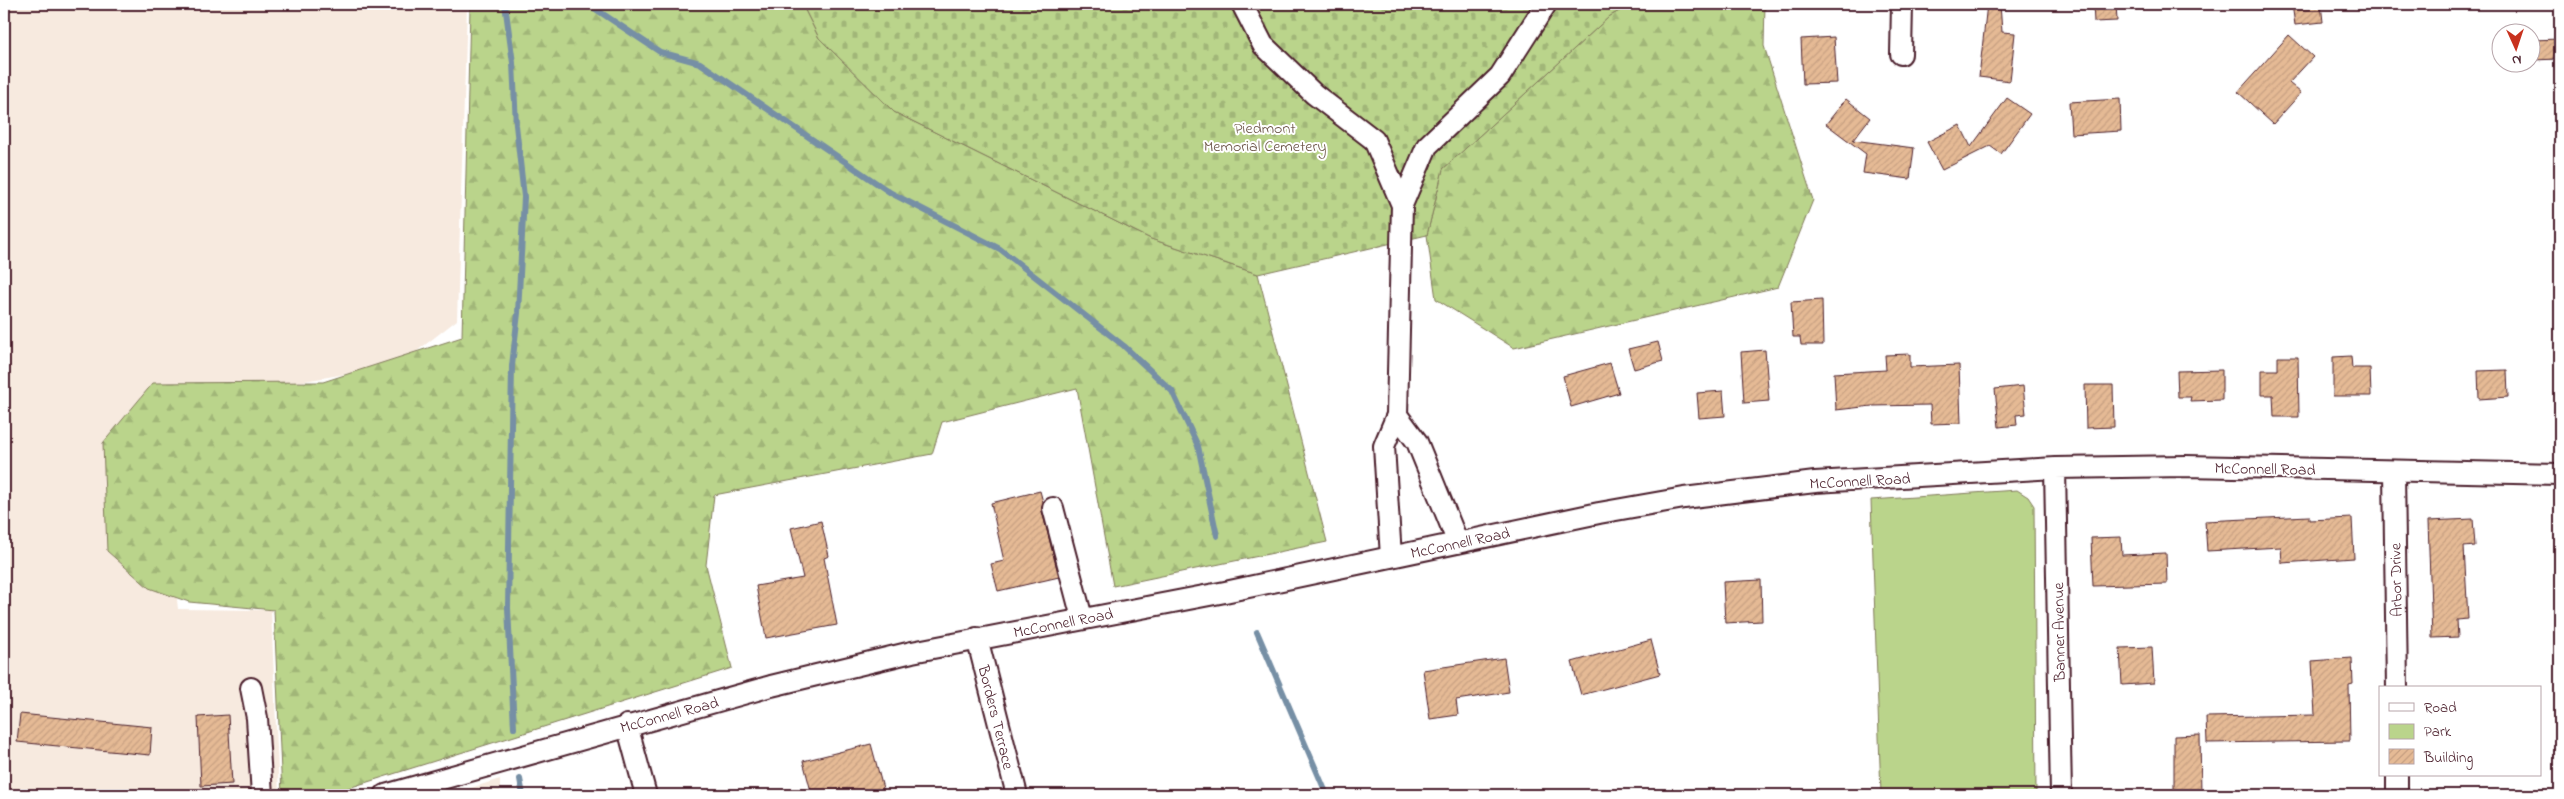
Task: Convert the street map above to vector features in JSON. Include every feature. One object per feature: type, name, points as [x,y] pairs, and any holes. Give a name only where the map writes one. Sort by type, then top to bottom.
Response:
[{"type":"street","points":[[1242,4],[1263,45],[1314,94],[1374,140],[1402,205]]},
{"type":"street","points":[[1391,557],[1384,446],[1397,415],[1402,205],[1428,146],[1500,76],[1546,4]]},
{"type":"street","points":[[1901,54],[1902,4]]},
{"type":"street","points":[[1397,415],[1417,442],[1458,543]]},
{"type":"street","name":"McConnell Road","points":[[385,795],[627,725],[771,686],[977,638],[1225,592],[1599,513],[1684,498],[1768,486],[2055,468],[2186,466],[2560,474]]},
{"type":"street","name":"Banner Avenue","points":[[2055,468],[2062,795]]},
{"type":"street","name":"Arbor Drive","points":[[2394,471],[2397,686]]},
{"type":"street","points":[[1053,508],[1082,618]]},
{"type":"street","name":"Borders Terrace","points":[[977,638],[1017,795]]},
{"type":"street","points":[[251,688],[258,718],[262,795]]},
{"type":"street","points":[[627,725],[646,795]]},
{"type":"street","points":[[2397,776],[2397,795]]},
{"type":"shaded area","points":[[4,4],[467,4],[457,320],[399,365],[156,406],[178,609],[271,610],[279,795],[4,795]]},
{"type":"shaded area","points":[[500,779],[500,795],[448,795]]},
{"type":"green space","points":[[426,4],[802,4],[819,38],[894,112],[1151,239],[1258,274],[1327,542],[1113,586],[1077,388],[942,422],[932,454],[714,495],[706,565],[732,668],[326,795],[282,795],[274,610],[189,602],[149,588],[107,551],[103,443],[153,383],[323,382],[462,337],[470,8]]},
{"type":"green space","name":"Piedmont Memorial Cemetery","points":[[802,4],[1632,4],[1610,16],[1443,169],[1427,235],[1258,274],[1151,239],[894,112],[819,38]]},
{"type":"green space","points":[[1632,4],[1765,4],[1764,46],[1813,200],[1778,287],[1514,348],[1436,299],[1427,235],[1443,169],[1610,16]]},
{"type":"green space","points":[[2017,490],[2028,497],[2034,506],[2036,795],[1881,795],[1871,500]]},
{"type":"building","points":[[1987,4],[2000,4],[2002,32],[2015,33],[2010,81],[1979,77]]},
{"type":"building","points":[[2093,4],[2116,4],[2117,21],[2094,22]]},
{"type":"building","points":[[2292,4],[2321,4],[2323,22],[2295,25]]},
{"type":"building","points":[[2289,35],[2313,57],[2289,83],[2301,93],[2273,124],[2238,92]]},
{"type":"building","points":[[1834,37],[1837,83],[1803,84],[1801,39]]},
{"type":"building","points":[[2560,39],[2560,59],[2542,60],[2542,40]]},
{"type":"building","points":[[2007,98],[2030,114],[2001,154],[1990,146],[1942,170],[1927,142],[1960,125],[1971,147]]},
{"type":"building","points":[[1846,99],[1870,118],[1853,140],[1914,148],[1910,179],[1863,173],[1866,154],[1826,124]]},
{"type":"building","points":[[2120,99],[2121,131],[2071,134],[2069,102]]},
{"type":"building","points":[[1822,300],[1823,345],[1801,345],[1800,337],[1793,337],[1791,302]]},
{"type":"building","points":[[1658,342],[1663,361],[1634,369],[1628,349]]},
{"type":"building","points":[[1765,350],[1769,401],[1744,403],[1741,352]]},
{"type":"building","points":[[1910,354],[1910,367],[1959,365],[1961,423],[1931,424],[1930,405],[1872,406],[1836,410],[1834,373],[1886,370],[1885,355]]},
{"type":"building","points":[[2351,356],[2352,368],[2370,368],[2371,396],[2333,396],[2333,357]]},
{"type":"building","points":[[2278,357],[2298,357],[2299,417],[2274,417],[2273,395],[2262,395],[2262,370],[2278,370]]},
{"type":"building","points":[[1610,363],[1619,393],[1571,407],[1563,376]]},
{"type":"building","points":[[2222,370],[2222,400],[2190,401],[2191,397],[2178,397],[2177,371]]},
{"type":"building","points":[[2507,370],[2508,397],[2479,399],[2478,371]]},
{"type":"building","points":[[2085,385],[2113,385],[2114,427],[2086,428]]},
{"type":"building","points":[[2023,386],[2026,414],[2016,415],[2017,425],[1999,427],[1995,389]]},
{"type":"building","points":[[1723,391],[1725,416],[1699,418],[1697,393]]},
{"type":"building","points":[[1040,491],[1043,502],[1042,511],[1059,577],[998,591],[991,564],[1004,561],[991,503]]},
{"type":"building","points":[[2309,516],[2309,520],[2352,518],[2354,558],[2282,563],[2281,547],[2207,551],[2205,521]]},
{"type":"building","points":[[2473,519],[2475,546],[2464,547],[2468,619],[2457,620],[2458,637],[2432,638],[2428,521]]},
{"type":"building","points":[[821,521],[829,556],[824,558],[837,625],[766,638],[756,586],[803,578],[791,528]]},
{"type":"building","points":[[2121,537],[2122,555],[2166,553],[2167,584],[2093,586],[2091,538]]},
{"type":"building","points":[[1761,580],[1762,621],[1725,623],[1723,582]]},
{"type":"building","points":[[1651,640],[1660,674],[1581,695],[1572,662]]},
{"type":"building","points":[[2152,647],[2154,683],[2122,685],[2120,648]]},
{"type":"building","points":[[1504,658],[1509,692],[1456,700],[1458,715],[1430,719],[1423,670]]},
{"type":"building","points":[[2352,658],[2353,684],[2349,685],[2350,741],[2207,743],[2206,717],[2315,715],[2312,661]]},
{"type":"building","points":[[20,714],[152,727],[150,755],[17,742]]},
{"type":"building","points":[[228,715],[232,784],[201,786],[198,717]]},
{"type":"building","points":[[2200,735],[2201,794],[2174,794],[2174,736]]},
{"type":"building","points":[[871,744],[884,792],[870,795],[812,795],[803,761]]},
{"type":"waterway","points":[[505,4],[513,63],[516,125],[524,197],[518,313],[512,366],[508,608],[514,728]]},
{"type":"waterway","points":[[588,4],[660,52],[700,63],[891,193],[1000,249],[1124,346],[1172,391],[1198,446],[1217,536]]},
{"type":"waterway","points":[[1257,632],[1327,795]]},
{"type":"waterway","points":[[520,779],[523,795]]}]
